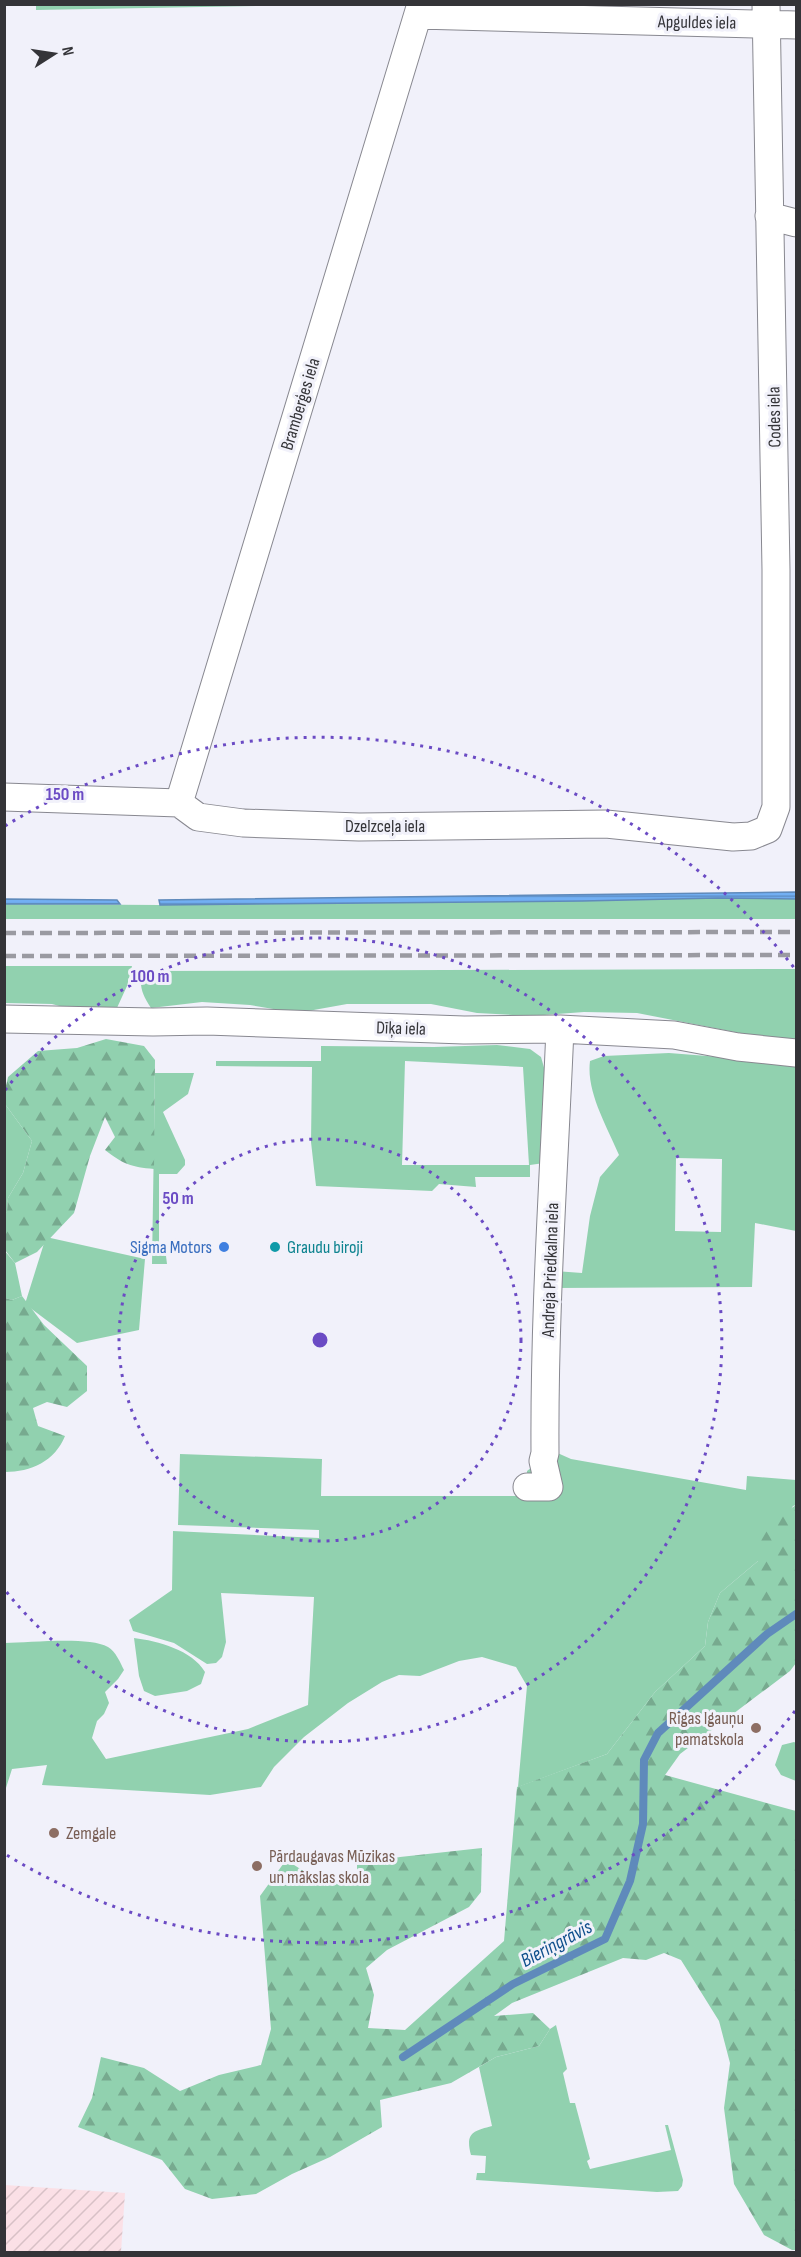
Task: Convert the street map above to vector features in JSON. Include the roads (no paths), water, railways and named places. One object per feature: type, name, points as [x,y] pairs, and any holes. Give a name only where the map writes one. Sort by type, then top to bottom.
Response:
[{"type":"street","name":"Apguldes iela","points":[[419,10],[766,14],[796,25]]},
{"type":"street","name":"Bramberģes iela","points":[[179,803],[419,10]]},
{"type":"street","name":"Codes iela","points":[[766,14],[776,592],[776,807],[768,828]]},
{"type":"street","points":[[769,216],[796,223]]},
{"type":"street","name":"Dzelzceļa iela","points":[[4,797],[179,803],[198,817],[243,823],[359,827],[606,824],[733,837],[751,836],[768,828]]},
{"type":"street","name":"Dīķa iela","points":[[4,1019],[207,1021],[464,1030],[560,1029],[674,1035],[738,1047],[796,1053]]},
{"type":"street","name":"Andreja Priedkalna iela","points":[[527,1487],[549,1487],[543,1461],[545,1453],[547,1274],[560,1029]]},
{"type":"water","points":[[796,892],[796,899],[160,905],[159,900]]},
{"type":"water","points":[[5,899],[117,900],[120,904],[5,904]]},
{"type":"waterway","name":"Bieriņgrāvis","points":[[403,2057],[513,1984],[605,1939],[630,1881],[643,1824],[644,1760],[658,1733],[767,1634],[796,1614]]},
{"type":"railway","points":[[4,933],[796,932]]},
{"type":"railway","points":[[4,956],[796,955]]},
{"type":"place","name":"Sigma Motors","points":[[224,1247]]},
{"type":"place","name":"Graudu biroji","points":[[275,1247]]},
{"type":"place","name":"Rīgas Igauņu pamatskola","points":[[756,1728]]},
{"type":"place","name":"Zemgale","points":[[54,1833]]},
{"type":"place","name":"Pārdaugavas Mūzikas un mākslas skola","points":[[257,1866]]}]
